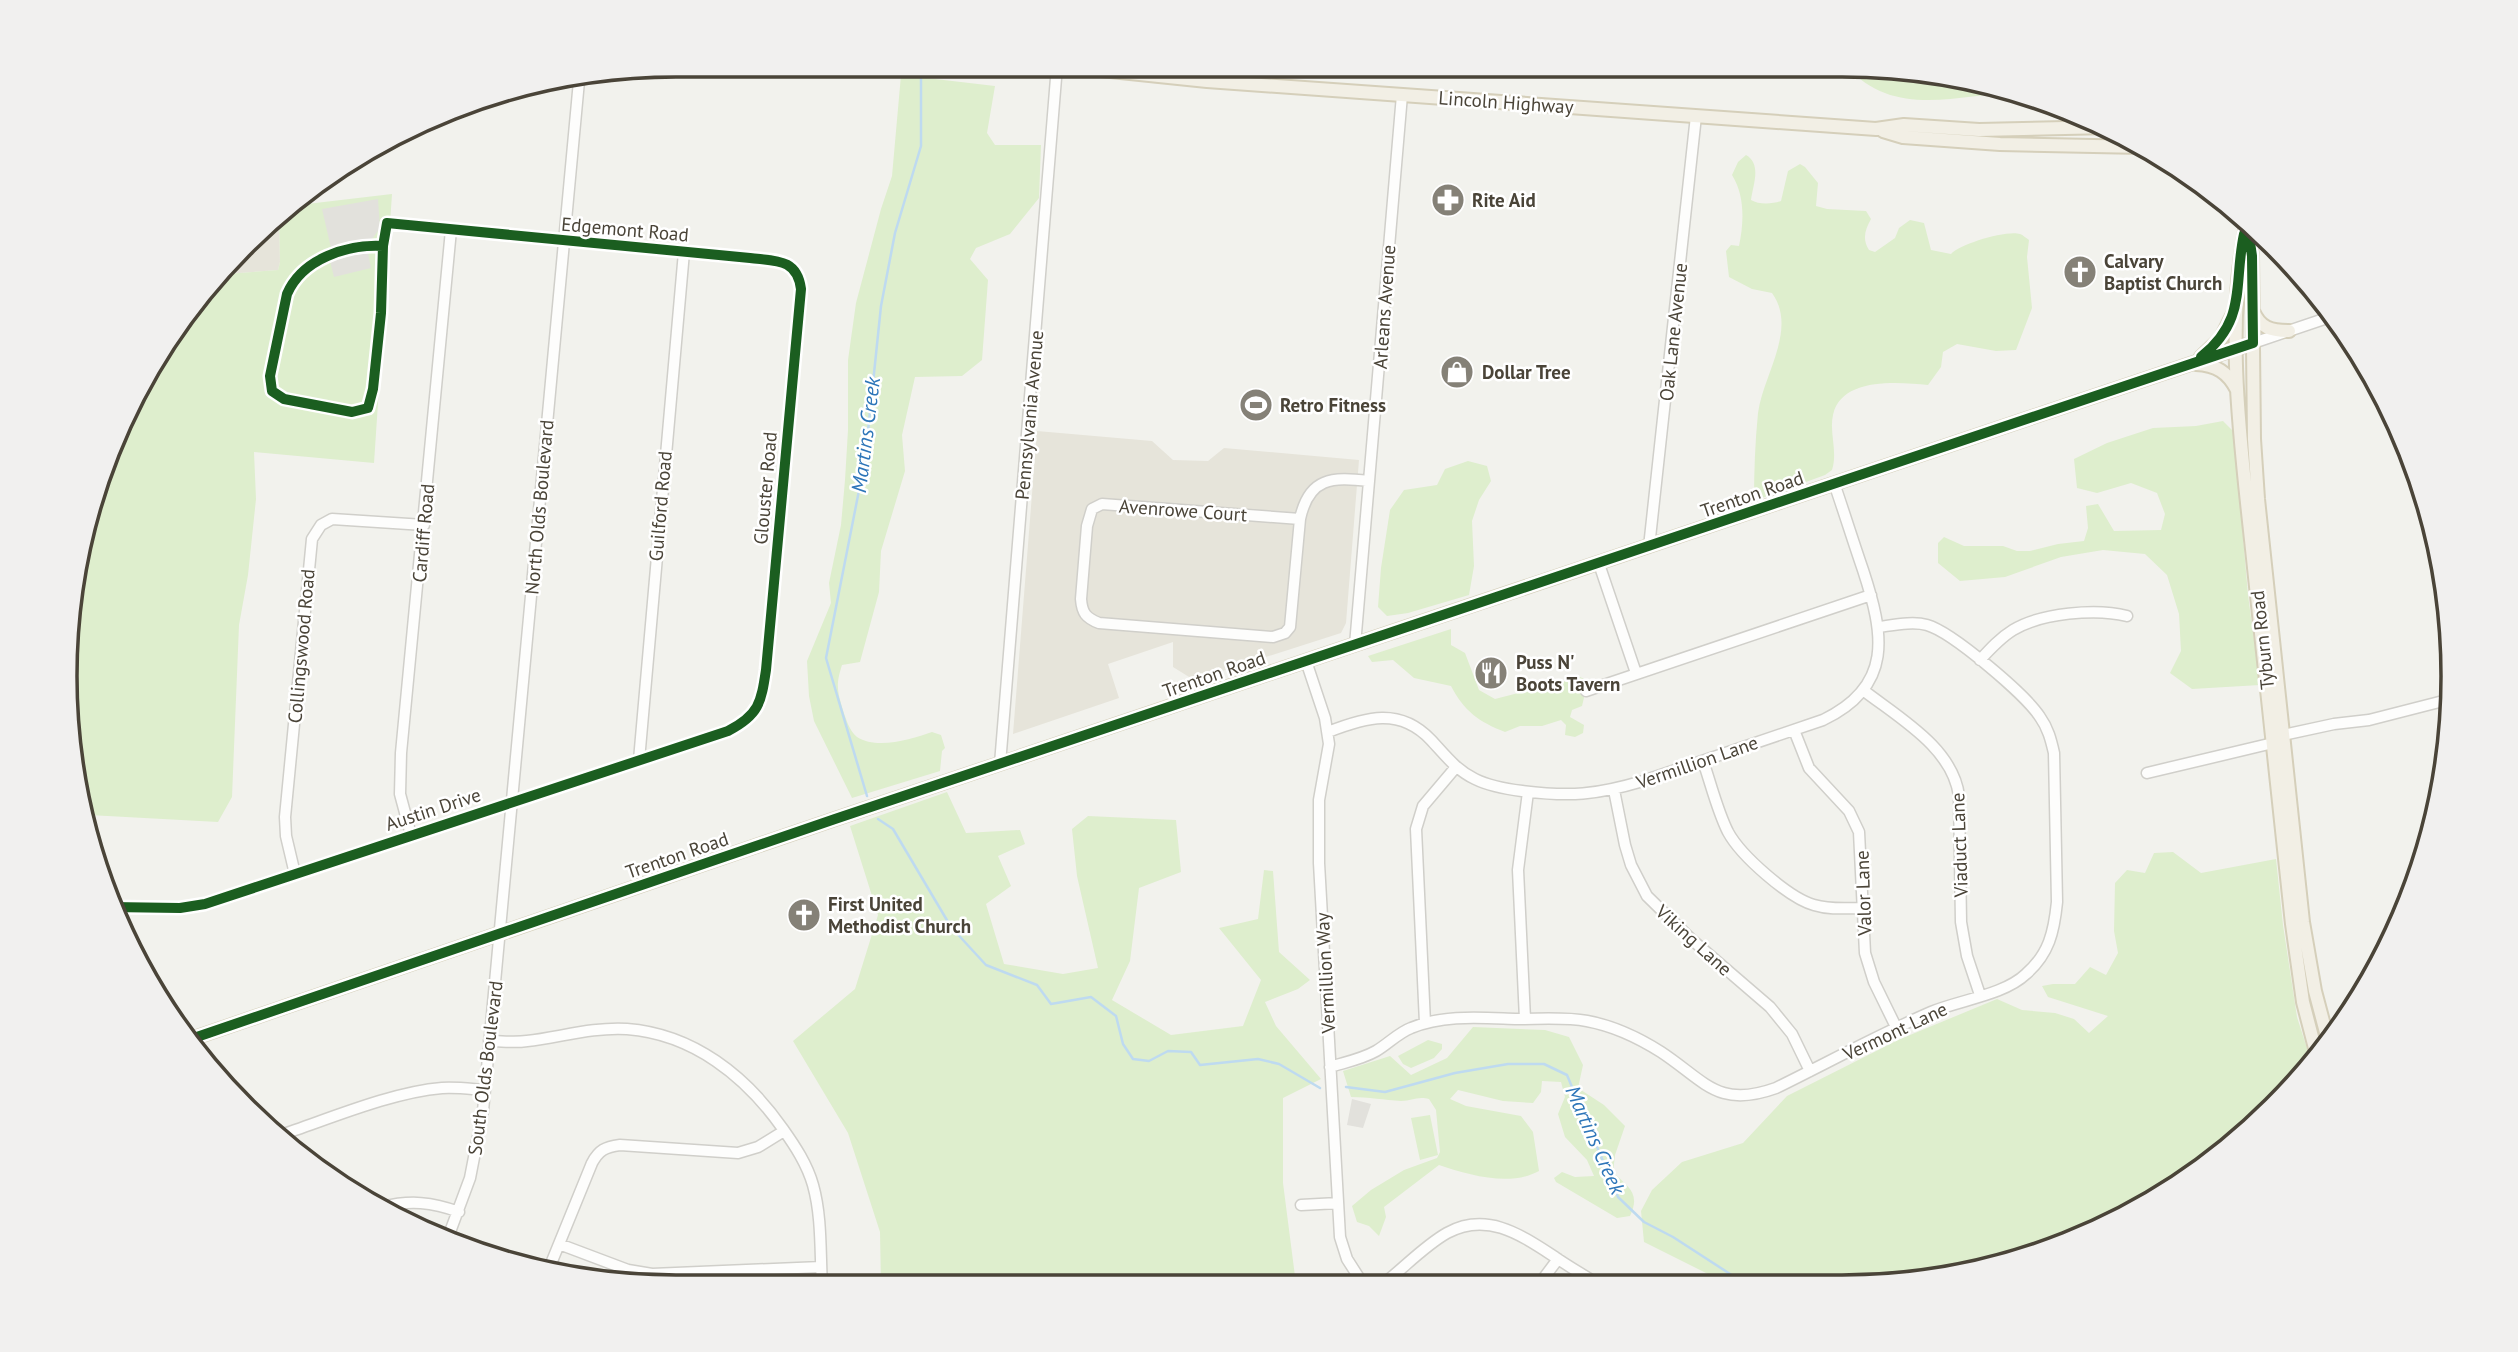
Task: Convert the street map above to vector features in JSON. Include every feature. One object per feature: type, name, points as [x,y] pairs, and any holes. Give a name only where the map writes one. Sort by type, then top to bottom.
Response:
[{"type":"main road","name":"Lincoln Highway","points":[[1169,77],[1876,129],[1904,125],[1979,130],[2081,128]]},
{"type":"main road","name":"Lincoln Highway","points":[[1876,129],[1903,137],[1996,144],[2122,147]]},
{"type":"main road","name":"Tyburn Road","points":[[2244,233],[2239,255],[2238,390],[2278,739],[2303,922],[2315,991],[2325,1030]]},
{"type":"main road","name":"Tyburn Road","points":[[2249,237],[2252,256],[2256,479],[2297,965],[2314,1045]]},
{"type":"main road","points":[[2192,363],[2221,338],[2238,299]]},
{"type":"main road","points":[[2252,310],[2263,326],[2274,331],[2293,330]]},
{"type":"main road","name":"Trenton Road","points":[[198,1037],[2253,343]]},
{"type":"main road","points":[[2192,363],[2220,369],[2238,390]]},
{"type":"street","name":"Pennsylvania Avenue","points":[[1000,764],[1054,77]]},
{"type":"street","name":"North Olds Boulevard","points":[[499,933],[579,85]]},
{"type":"street","name":"Arleans Avenue","points":[[1355,645],[1402,95]]},
{"type":"street","name":"Oak Lane Avenue","points":[[1649,547],[1696,116]]},
{"type":"street","name":"Edgemont Road","points":[[383,246],[387,223],[777,261],[795,270]]},
{"type":"street","name":"Cardiff Road","points":[[411,835],[402,807],[400,776],[450,230]]},
{"type":"street","points":[[366,245],[383,246],[381,313],[373,389],[368,408],[352,412],[284,399],[276,395],[272,391],[270,376],[286,294],[291,284],[299,275],[329,254],[366,245]]},
{"type":"street","name":"Guilford Road","points":[[639,760],[684,253]]},
{"type":"street","name":"Glouster Road","points":[[756,710],[763,693],[766,670],[801,289],[795,270]]},
{"type":"street","points":[[2253,343],[2323,319]]},
{"type":"street","points":[[1300,519],[1310,494],[1324,482],[1343,479],[1368,481]]},
{"type":"street","name":"Vermillion Lane","points":[[1328,732],[1363,720],[1400,720],[1423,732],[1456,767],[1478,781],[1528,792],[1573,796],[1614,790],[1794,730],[1839,712],[1863,690],[1876,664],[1880,642],[1871,595],[1834,483]]},
{"type":"street","name":"Avenrowe Court","points":[[1115,504],[1300,519],[1293,616],[1290,627],[1280,636],[1099,623],[1090,620],[1082,610],[1087,526],[1089,515],[1096,506],[1115,504]]},
{"type":"street","name":"Collingswood Road","points":[[295,874],[285,836],[285,817],[312,539],[321,525],[332,519],[424,525]]},
{"type":"street","points":[[1599,564],[1636,673]]},
{"type":"street","points":[[1586,691],[1871,595]]},
{"type":"street","points":[[1980,660],[2013,629],[2038,620],[2103,612],[2127,616]]},
{"type":"street","name":"Vermont Lane","points":[[1330,1067],[1373,1053],[1402,1033],[1425,1023],[1462,1018],[1587,1021],[1626,1033],[1661,1052],[1706,1086],[1729,1094],[1750,1096],[1763,1093],[1931,1012],[2019,981],[2042,958],[2053,937],[2057,886],[2056,795],[2051,740],[2031,705],[1960,643],[1931,626],[1922,624],[1879,627]]},
{"type":"street","name":"Vermillion Way","points":[[1306,661],[1328,732],[1328,755],[1318,822],[1330,1067],[1343,1251],[1356,1275]]},
{"type":"street","name":"Viaduct Lane","points":[[1863,690],[1934,748],[1947,763],[1956,781],[1959,796],[1961,922],[1967,956],[1980,995]]},
{"type":"street","points":[[2147,773],[2334,724],[2369,720],[2440,702]]},
{"type":"street","name":"Austin Drive","points":[[124,907],[195,907],[728,731],[742,724],[756,710]]},
{"type":"street","name":"Valor Lane","points":[[1794,730],[1809,768],[1855,821],[1861,841],[1865,953],[1868,967],[1897,1029]]},
{"type":"street","points":[[1703,761],[1729,834],[1750,859],[1804,901],[1822,907],[1863,908]]},
{"type":"street","points":[[1425,1023],[1416,829],[1423,806],[1456,767]]},
{"type":"street","name":"Viking Lane","points":[[1614,790],[1628,855],[1647,896],[1691,939],[1770,1007],[1793,1034],[1810,1071]]},
{"type":"street","points":[[1525,1019],[1518,870],[1528,792]]},
{"type":"street","name":"South Olds Boulevard","points":[[451,1231],[478,1147],[499,933]]},
{"type":"street","points":[[489,1041],[526,1041],[604,1028],[628,1029],[659,1035],[692,1047],[726,1067],[753,1091],[800,1154],[814,1188],[821,1275]]},
{"type":"street","points":[[289,1132],[421,1091],[443,1088],[485,1090]]},
{"type":"street","points":[[552,1261],[592,1163],[604,1148],[620,1145],[738,1153],[758,1147],[785,1131]]},
{"type":"street","points":[[394,1204],[425,1202],[459,1212]]},
{"type":"street","points":[[1301,1205],[1338,1203]]},
{"type":"street","points":[[1394,1275],[1442,1236],[1456,1229],[1478,1224],[1494,1225],[1512,1231],[1583,1275]]},
{"type":"street","points":[[559,1244],[628,1270],[652,1274],[821,1267]]},
{"type":"street","points":[[1546,1275],[1558,1259]]},
{"type":"shaded area","points":[[378,199],[380,228],[372,239],[331,248],[322,209]]},
{"type":"shaded area","points":[[279,228],[278,270],[233,273]]},
{"type":"shaded area","points":[[367,248],[371,268],[334,277],[329,257]]},
{"type":"shaded area","points":[[1037,431],[1152,441],[1173,460],[1208,461],[1224,448],[1359,460],[1346,623],[1341,633],[1194,680],[1173,667],[1173,642],[1108,664],[1119,698],[1013,734]]},
{"type":"shaded area","points":[[1352,1099],[1371,1104],[1363,1128],[1347,1125]]},
{"type":"green space","points":[[901,77],[995,86],[987,133],[995,145],[1041,145],[1039,198],[1010,234],[976,248],[970,259],[988,280],[982,360],[962,376],[915,377],[902,435],[905,471],[881,551],[879,592],[860,662],[842,665],[838,682],[842,707],[857,737],[874,743],[884,743],[932,732],[941,735],[945,748],[942,751],[940,771],[852,798],[814,721],[807,661],[831,603],[829,583],[841,525],[845,480],[848,360],[856,303],[892,176]]},
{"type":"green space","points":[[1860,77],[1920,82],[1988,95],[1927,100],[1905,98],[1884,93]]},
{"type":"green space","points":[[1746,155],[1755,169],[1751,200],[1766,204],[1781,201],[1788,171],[1800,164],[1818,183],[1816,206],[1866,211],[1871,219],[1865,238],[1869,250],[1875,252],[1895,238],[1899,228],[1910,220],[1924,223],[1931,250],[1951,254],[1984,239],[2005,234],[2021,234],[2029,240],[2027,257],[2032,308],[2016,350],[1996,351],[1957,344],[1943,352],[1941,367],[1928,385],[1887,383],[1859,388],[1847,394],[1838,403],[1833,415],[1832,470],[1754,501],[1758,413],[1777,352],[1781,322],[1779,307],[1772,293],[1752,289],[1729,277],[1726,251],[1731,245],[1739,246],[1742,228],[1741,200],[1732,175],[1738,162]]},
{"type":"green space","points":[[392,194],[374,463],[254,452],[256,499],[248,575],[239,625],[232,797],[218,822],[94,815],[78,715],[78,637],[89,559],[109,483],[139,411],[178,343],[233,273],[278,270],[279,228],[307,204]]},
{"type":"green space","points":[[2223,421],[2234,432],[2248,595],[2260,685],[2192,689],[2170,673],[2181,651],[2179,614],[2167,575],[2145,554],[2103,550],[2061,557],[2005,577],[1960,581],[1938,563],[1938,543],[1944,537],[1964,546],[2003,546],[2017,551],[2084,541],[2088,528],[2086,506],[2098,504],[2114,531],[2161,530],[2165,514],[2157,493],[2131,483],[2097,493],[2077,488],[2074,459],[2107,443],[2153,428],[2196,426]]},
{"type":"green space","points":[[1468,461],[1487,466],[1491,481],[1479,500],[1472,521],[1474,566],[1469,595],[1408,613],[1387,616],[1378,607],[1390,510],[1404,490],[1437,485],[1445,469]]},
{"type":"green space","points":[[1451,629],[1451,645],[1465,653],[1479,690],[1495,699],[1580,677],[1588,681],[1582,706],[1572,710],[1570,717],[1584,725],[1583,733],[1575,737],[1565,735],[1566,725],[1561,720],[1542,726],[1520,726],[1505,732],[1473,715],[1451,686],[1414,678],[1393,660],[1372,662],[1368,656]]},
{"type":"green space","points":[[947,792],[966,833],[1020,830],[1025,844],[998,856],[1011,886],[986,904],[1004,964],[1063,974],[1098,968],[1077,876],[1072,829],[1088,816],[1176,820],[1181,872],[1139,888],[1130,961],[1112,1000],[1171,1035],[1243,1026],[1261,980],[1219,928],[1258,919],[1264,870],[1273,871],[1279,952],[1310,980],[1298,989],[1265,1002],[1276,1026],[1321,1079],[1283,1098],[1283,1183],[1295,1275],[881,1275],[880,1232],[848,1133],[793,1041],[855,989],[878,915],[850,826]]},
{"type":"green space","points":[[2173,852],[2201,873],[2276,859],[2297,1017],[2308,1052],[2266,1100],[2207,1151],[2142,1195],[2071,1229],[1997,1255],[1920,1270],[1842,1275],[1710,1275],[1644,1242],[1641,1211],[1652,1190],[1682,1162],[1743,1143],[1787,1096],[1898,1040],[1997,999],[2022,1010],[2055,1013],[2074,1019],[2089,1033],[2108,1016],[2048,997],[2042,986],[2075,984],[2090,967],[2106,975],[2118,953],[2114,931],[2115,883],[2127,870],[2145,873],[2154,853]]},
{"type":"green space","points":[[1473,1027],[1545,1030],[1569,1037],[1583,1065],[1578,1088],[1604,1105],[1625,1126],[1615,1155],[1613,1172],[1628,1186],[1633,1196],[1630,1216],[1617,1218],[1556,1182],[1554,1178],[1562,1172],[1575,1177],[1594,1176],[1587,1160],[1565,1137],[1558,1114],[1565,1097],[1561,1082],[1542,1081],[1541,1092],[1533,1103],[1503,1101],[1458,1090],[1450,1099],[1466,1106],[1521,1116],[1533,1132],[1539,1171],[1528,1176],[1503,1179],[1476,1176],[1439,1165],[1384,1207],[1386,1217],[1379,1236],[1369,1226],[1357,1222],[1352,1206],[1371,1190],[1404,1170],[1437,1158],[1440,1152],[1436,1110],[1429,1099],[1401,1101],[1351,1097],[1343,1071],[1390,1056],[1411,1075],[1447,1058]]},
{"type":"green space","points":[[1428,1040],[1442,1044],[1442,1049],[1434,1058],[1411,1068],[1403,1064],[1398,1056]]},
{"type":"green space","points":[[1430,1115],[1438,1155],[1420,1160],[1411,1118]]},
{"type":"waterway","name":"Martins Creek","points":[[867,796],[826,658],[865,460],[881,306],[895,233],[921,146],[921,77]]},
{"type":"waterway","name":"Martins Creek","points":[[878,819],[893,829],[951,927],[986,965],[1037,985],[1051,1004],[1091,997],[1116,1016],[1123,1044],[1133,1059],[1149,1061],[1168,1051],[1191,1052],[1200,1065],[1258,1059],[1279,1064],[1320,1088]]},
{"type":"waterway","name":"Martins Creek","points":[[1346,1087],[1385,1092],[1455,1073],[1508,1064],[1544,1064],[1567,1075],[1618,1197],[1644,1222],[1673,1237],[1732,1275]]},
{"type":"cycle path","points":[[124,907],[180,908],[205,904],[728,731],[746,719],[760,700],[766,670],[801,289],[795,272],[790,266],[768,260],[387,223],[383,246]]},
{"type":"cycle path","points":[[2201,357],[2216,343],[2232,315],[2244,234]]},
{"type":"cycle path","points":[[198,1037],[835,819],[2253,343],[2252,256],[2249,237]]},
{"type":"cycle path","points":[[383,246],[381,313],[373,389],[368,408],[352,412],[284,399],[272,391],[270,376],[287,294],[294,282],[303,271],[327,256],[355,248],[383,246]]},
{"type":"place","name":"Rite Aid","points":[[1448,200]]},
{"type":"place","name":"Calvary Baptist Church","points":[[2080,272]]},
{"type":"place","name":"Dollar Tree","points":[[1457,372]]},
{"type":"place","name":"Retro Fitness","points":[[1256,405]]},
{"type":"place","name":"Puss N' Boots Tavern","points":[[1491,673]]},
{"type":"place","name":"First United Methodist Church","points":[[804,915]]}]
